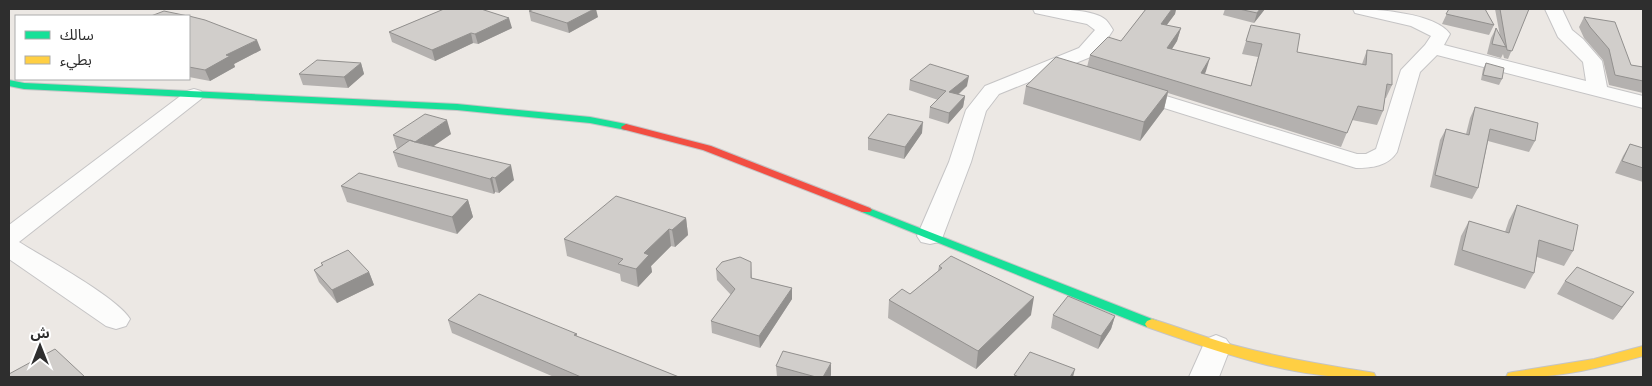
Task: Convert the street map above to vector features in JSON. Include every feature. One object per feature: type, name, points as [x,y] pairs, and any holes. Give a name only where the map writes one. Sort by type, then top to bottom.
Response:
[{"type":"street","points":[[930,236],[960,162],[976,110],[992,90],[1086,52],[1098,40],[1104,30],[1100,24],[1077,12],[1041,9]]},
{"type":"street","points":[[1115,86],[1356,161],[1371,161],[1386,152],[1411,70],[1433,48],[1441,34],[1430,27],[1396,16],[1361,9]]},
{"type":"street","points":[[1554,9],[1564,33],[1592,61],[1598,91]]},
{"type":"street","points":[[1433,48],[1643,102]]},
{"type":"street","points":[[1053,65],[1080,74]]},
{"type":"street","points":[[9,83],[24,86],[457,107],[590,120],[647,131],[707,148],[1164,330],[1276,362],[1338,375],[1369,377]]},
{"type":"street","points":[[9,237],[194,94]]},
{"type":"street","points":[[9,246],[116,319]]},
{"type":"street","points":[[1204,377],[1216,346]]},
{"type":"street","points":[[1513,377],[1594,364],[1643,351]]},
{"type":"building","points":[[444,9],[481,9],[509,18],[475,34],[471,33],[432,50],[389,32]]},
{"type":"building","points":[[534,9],[594,9],[567,23],[529,11]]},
{"type":"building","points":[[1146,9],[1172,9],[1161,24],[1181,28],[1167,48],[1210,58],[1201,73],[1251,86],[1262,44],[1246,41],[1251,25],[1300,34],[1297,52],[1366,65],[1367,50],[1392,54],[1392,85],[1387,84],[1383,111],[1358,106],[1347,133],[1090,55],[1108,37],[1121,41]]},
{"type":"building","points":[[1239,9],[1260,9],[1257,13]]},
{"type":"building","points":[[1449,9],[1485,9],[1494,25],[1446,14]]},
{"type":"building","points":[[1500,9],[1529,9],[1512,51],[1507,50]]},
{"type":"building","points":[[164,11],[183,15],[154,15]]},
{"type":"building","points":[[190,16],[257,40],[226,55],[230,56],[205,70],[190,67]]},
{"type":"building","points":[[1584,17],[1615,22],[1631,65],[1643,67],[1643,81],[1615,75],[1609,49]]},
{"type":"building","points":[[1496,28],[1506,47],[1492,44]]},
{"type":"building","points":[[1056,57],[1168,91],[1144,122],[1026,86]]},
{"type":"building","points":[[317,60],[361,63],[344,77],[299,74]]},
{"type":"building","points":[[1486,63],[1504,68],[1502,79],[1483,75]]},
{"type":"building","points":[[930,64],[969,76],[949,92],[965,96],[949,113],[930,107],[946,91],[910,80]]},
{"type":"building","points":[[1475,107],[1538,123],[1535,141],[1490,129],[1478,188],[1435,175],[1446,129],[1469,135]]},
{"type":"building","points":[[425,114],[447,120],[415,142],[511,165],[495,178],[492,177],[490,179],[393,152],[410,140],[393,135]]},
{"type":"building","points":[[888,114],[923,122],[905,147],[868,138]]},
{"type":"building","points":[[1630,144],[1643,148],[1643,168],[1622,161]]},
{"type":"building","points":[[359,173],[468,200],[452,217],[341,186]]},
{"type":"building","points":[[616,196],[686,218],[672,230],[669,229],[644,253],[649,255],[636,269],[618,264],[623,259],[564,239]]},
{"type":"building","points":[[1517,205],[1578,225],[1573,251],[1539,240],[1534,273],[1462,250],[1469,221],[1509,233]]},
{"type":"building","points":[[348,250],[369,272],[332,290],[314,270],[323,265],[321,263]]},
{"type":"building","points":[[951,256],[1034,297],[978,351],[889,300],[902,289],[910,294],[942,268],[939,266]]},
{"type":"building","points":[[740,257],[751,262],[751,278],[792,288],[759,336],[711,321],[735,289],[716,269],[722,262]]},
{"type":"building","points":[[1577,267],[1634,292],[1622,307],[1565,281]]},
{"type":"building","points":[[479,294],[679,377],[581,377],[448,320]]},
{"type":"building","points":[[1068,296],[1115,316],[1101,336],[1053,315]]},
{"type":"building","points":[[55,349],[85,377],[9,377],[9,374]]},
{"type":"building","points":[[783,351],[831,363],[823,377],[816,377],[776,366]]},
{"type":"building","points":[[1030,352],[1075,369],[1070,377],[1019,377],[1014,375]]},
{"type":"traffic: fast","points":[[9,83],[24,86],[457,107],[590,120],[626,127]]},
{"type":"traffic: fast","points":[[866,210],[1152,324]]},
{"type":"traffic: slow","points":[[1152,324],[1205,342],[1259,357],[1313,369],[1369,377]]},
{"type":"traffic: slow","points":[[1513,377],[1594,364],[1643,351]]},
{"type":"traffic: jam","points":[[626,127],[707,148],[866,210]]}]
